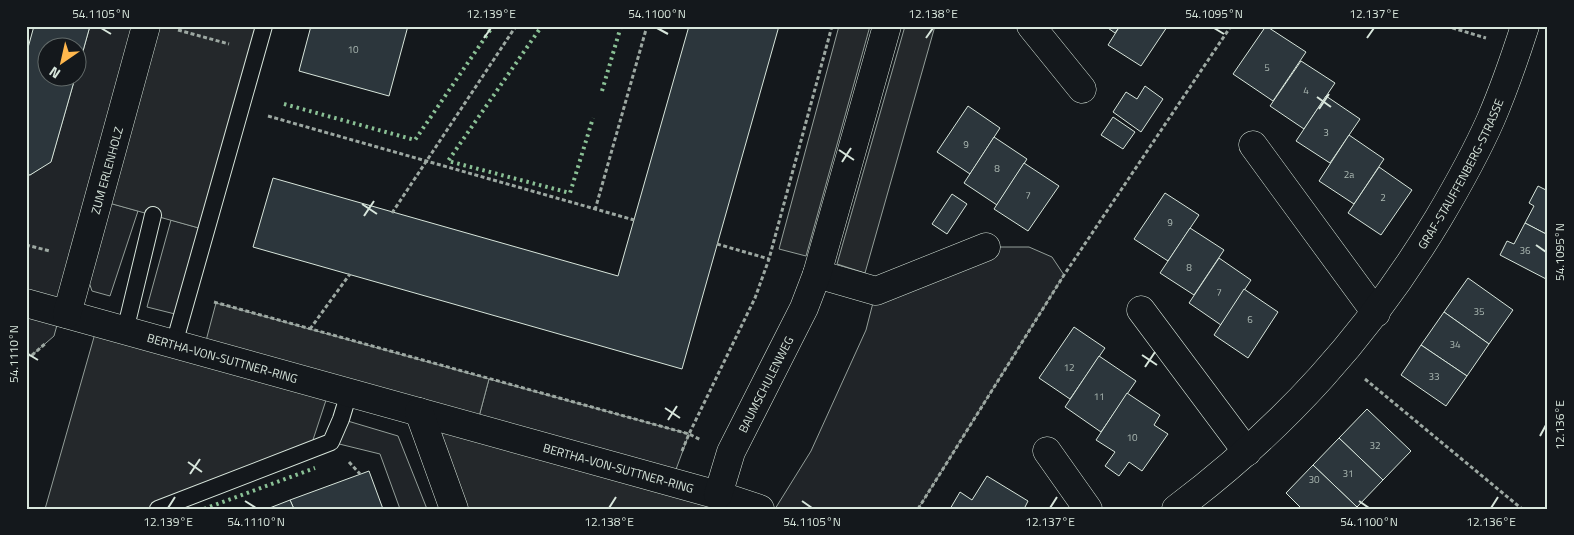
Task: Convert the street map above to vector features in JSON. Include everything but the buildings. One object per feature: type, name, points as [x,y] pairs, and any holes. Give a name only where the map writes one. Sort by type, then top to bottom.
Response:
[{"type":"street","name":"ZUM ERLENHOLZ","points":[[67,314],[146,26]]},
{"type":"street","name":"BAUMSCHULENWEG","points":[[718,495],[731,452],[804,308],[817,274],[887,26]]},
{"type":"street","points":[[1031,26],[1082,89]]},
{"type":"street","name":"GRAF-STAUFFENBERG-STRASSE","points":[[1176,509],[1247,452],[1291,410],[1339,358],[1376,313],[1418,251],[1459,183],[1491,119],[1522,37]]},
{"type":"street","points":[[1253,145],[1376,313]]},
{"type":"street","points":[[817,274],[876,291],[986,246]]},
{"type":"street","name":"BERTHA-VON-SUTTNER-RING","points":[[26,302],[718,495],[760,509]]},
{"type":"street","points":[[1141,310],[1247,452]]},
{"type":"street","points":[[419,412],[454,509]]},
{"type":"street","points":[[1047,451],[1088,509]]},
{"type":"lane","points":[[174,344],[264,26]]},
{"type":"lane","points":[[125,331],[153,215]]},
{"type":"lane","points":[[158,509],[331,442],[349,393]]},
{"type":"path","points":[[392,212],[516,26]]},
{"type":"path","points":[[596,210],[647,26]]},
{"type":"path","points":[[671,482],[688,434],[755,298],[769,259],[832,26]]},
{"type":"path","points":[[918,509],[1064,275],[1231,26]]},
{"type":"path","points":[[1446,26],[1522,37]]},
{"type":"path","points":[[175,29],[256,52]]},
{"type":"path","points":[[241,108],[425,162],[634,220]]},
{"type":"path","points":[[717,244],[769,259]]},
{"type":"path","points":[[310,329],[350,274]]},
{"type":"path","points":[[188,295],[688,434],[731,452]]},
{"type":"path","points":[[1339,358],[1522,509]]},
{"type":"shaded area","points":[[90,26],[146,26],[99,200],[138,211],[110,296],[92,291],[82,261],[75,259],[54,336],[31,356],[26,354],[26,174],[30,175],[51,161],[72,88],[88,88],[87,38]]},
{"type":"shaded area","points":[[146,26],[264,26],[206,230],[98,200]]},
{"type":"shaded area","points":[[839,26],[870,26],[806,256],[779,249]]},
{"type":"shaded area","points":[[905,26],[935,26],[865,273],[837,264]]},
{"type":"shaded area","points":[[171,220],[206,230],[175,314],[147,307]]},
{"type":"shaded area","points":[[986,247],[1029,247],[1052,257],[1064,275],[918,509],[775,509],[811,451],[866,330],[876,291]]},
{"type":"shaded area","points":[[216,303],[489,379],[476,428],[760,509],[454,509],[419,412],[330,388],[309,452],[158,509],[45,509],[98,323],[203,352]]},
{"type":"shaded area","points":[[489,379],[689,434],[671,483],[476,428]]},
{"type":"shaded area","points":[[341,419],[398,436],[427,509],[400,509],[380,454],[331,442]]},
{"type":"hedge","points":[[284,104],[415,140],[493,26]]},
{"type":"hedge","points":[[602,91],[621,26]]},
{"type":"hedge","points":[[539,30],[448,161],[570,193],[593,118]]},
{"type":"hedge","points":[[204,509],[315,468]]}]
